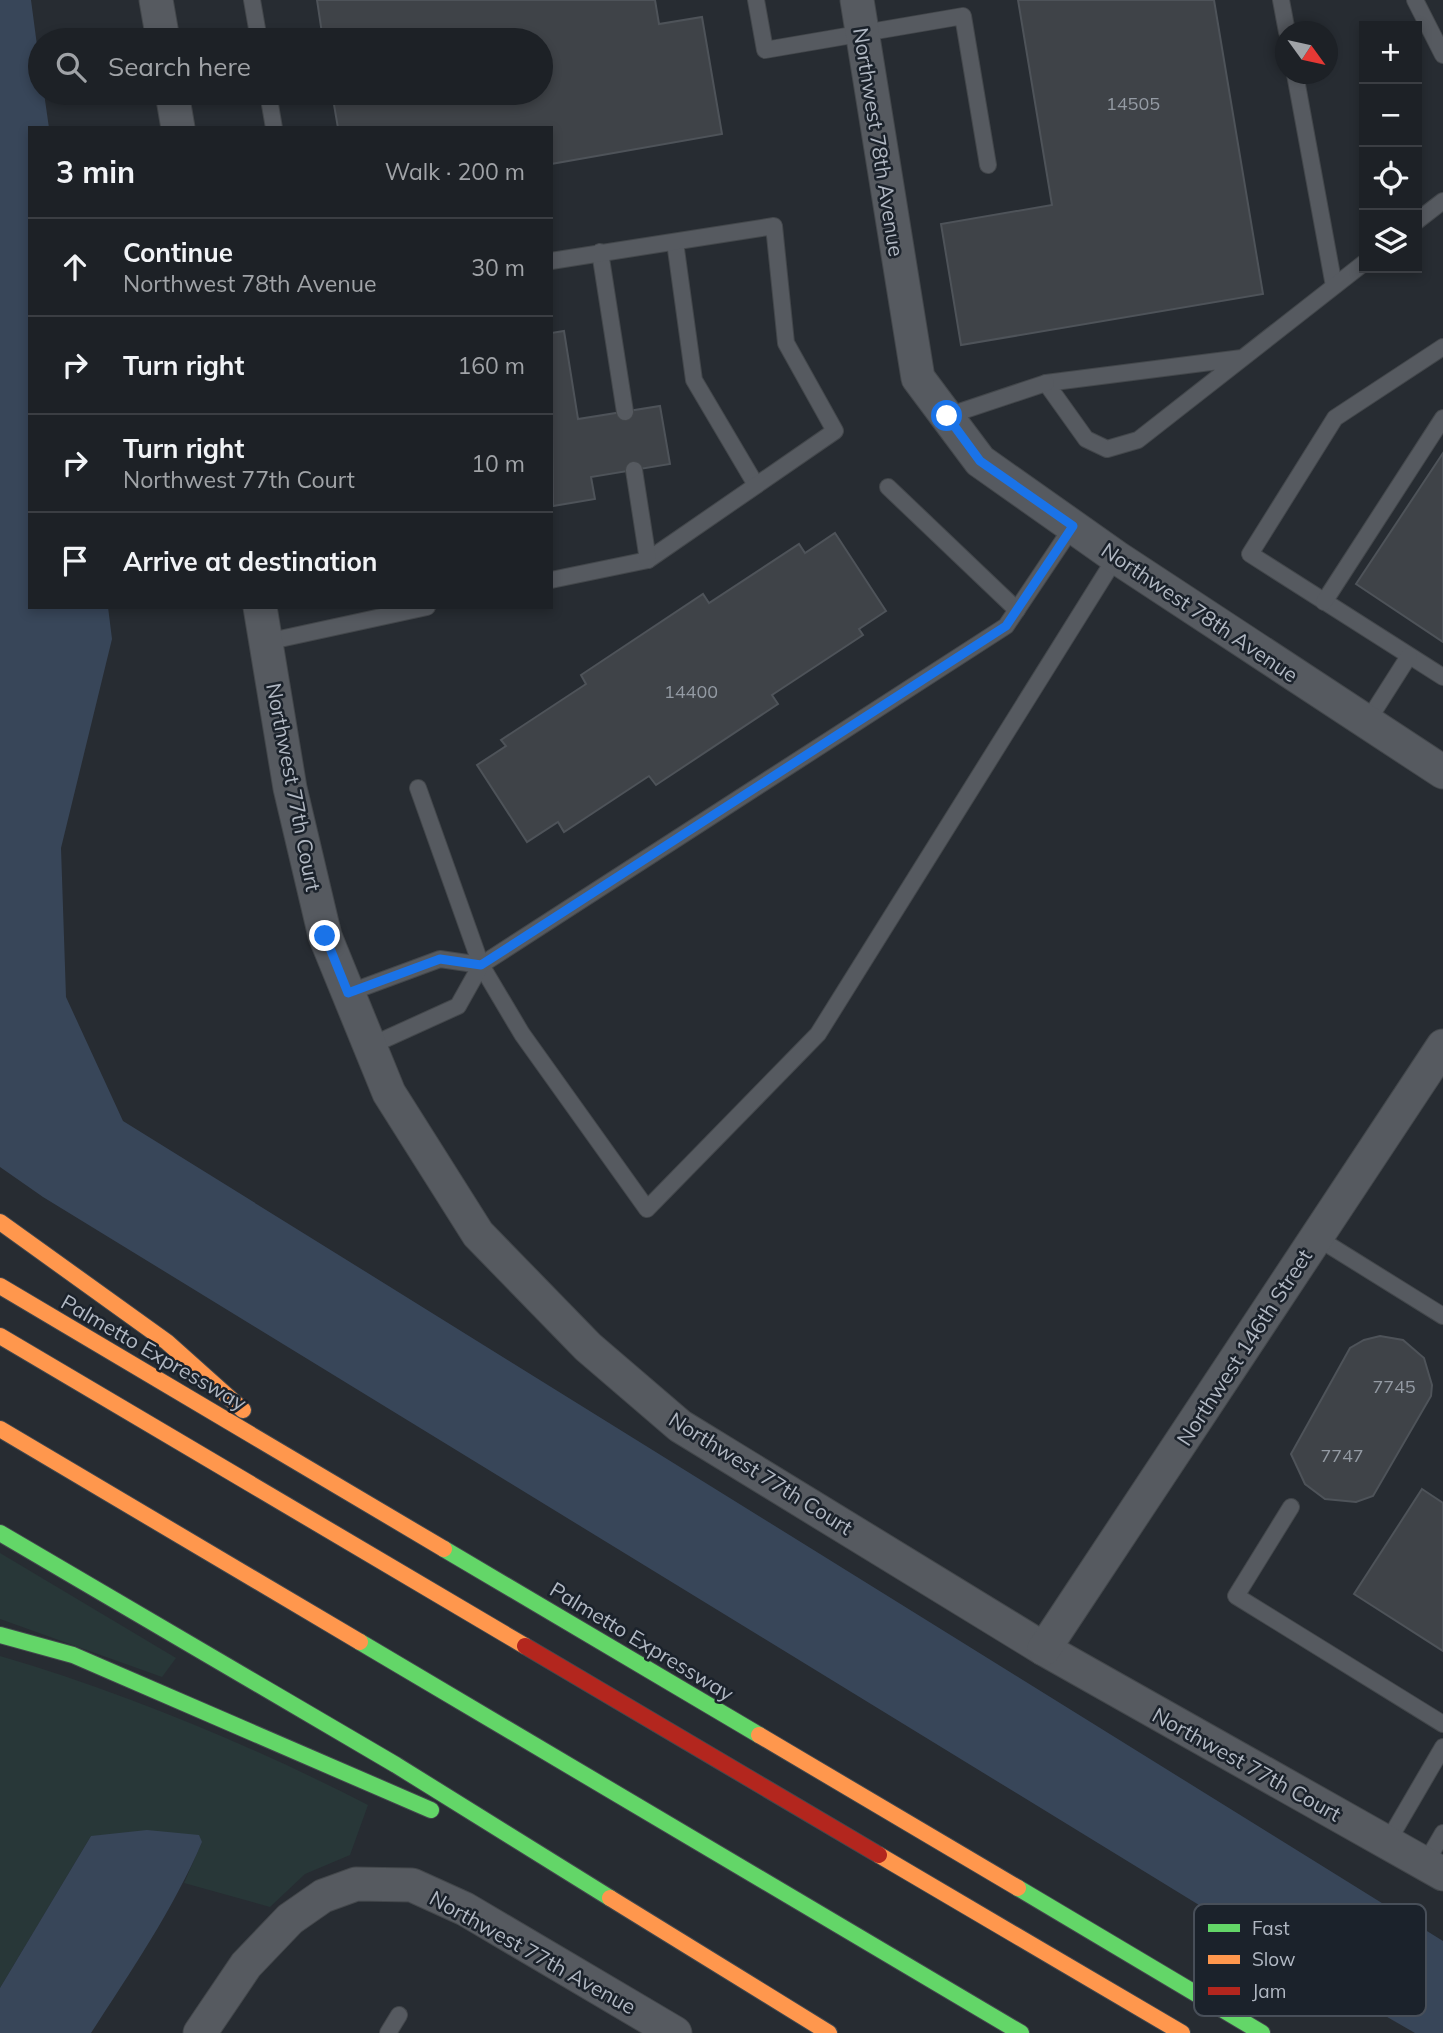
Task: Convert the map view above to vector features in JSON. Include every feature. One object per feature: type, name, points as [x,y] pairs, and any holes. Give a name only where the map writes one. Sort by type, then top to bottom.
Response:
[{"type":"highway","points":[[0,1222],[167,1342],[305,1465]]},
{"type":"highway","name":"Palmetto Expressway","points":[[0,1286],[1194,1993]]},
{"type":"highway","points":[[0,1336],[1182,2033]]},
{"type":"highway","points":[[0,1429],[1021,2033]]},
{"type":"highway","points":[[0,1533],[396,1765],[581,1882],[829,2033]]},
{"type":"highway","points":[[0,1634],[73,1655],[465,1824],[581,1882]]},
{"type":"highway","name":"Palmetto Expressway","points":[[1233,2016],[1262,2033]]},
{"type":"street","points":[[156,0],[161,28]]},
{"type":"street","name":"Northwest 78th Avenue","points":[[857,0],[918,379],[980,461],[1116,557],[1443,772]]},
{"type":"street","points":[[174,105],[178,126]]},
{"type":"street","name":"Northwest 77th Court","points":[[260,609],[290,788],[325,936],[389,1093],[478,1234],[588,1347],[680,1426],[1044,1649],[1434,1869]]},
{"type":"street","name":"Northwest 146th Street","points":[[1044,1649],[1443,1046]]},
{"type":"street","name":"Northwest 77th Avenue","points":[[200,2033],[246,1965],[290,1919],[323,1896],[356,1884],[412,1885],[465,1909],[676,2033]]},
{"type":"lane","points":[[252,0],[257,28]]},
{"type":"lane","points":[[756,0],[765,50],[963,16],[988,165]]},
{"type":"lane","points":[[1281,0],[1285,21]]},
{"type":"lane","points":[[1415,0],[1443,55]]},
{"type":"lane","points":[[1297,84],[1334,286]]},
{"type":"lane","points":[[270,105],[274,126]]},
{"type":"lane","points":[[1422,218],[1443,201]]},
{"type":"lane","points":[[553,261],[774,226],[786,342],[835,430],[648,559],[553,580]]},
{"type":"lane","points":[[675,243],[694,380],[756,485]]},
{"type":"lane","points":[[600,253],[625,412]]},
{"type":"lane","points":[[1046,383],[1086,439],[1107,449],[1138,440],[1359,267]]},
{"type":"lane","points":[[1443,347],[1335,418],[1250,555],[1443,677]]},
{"type":"lane","points":[[947,416],[1046,383],[1242,358]]},
{"type":"lane","points":[[1324,602],[1443,418]]},
{"type":"lane","points":[[634,470],[648,559]]},
{"type":"lane","points":[[888,487],[1017,610]]},
{"type":"lane","points":[[370,1046],[458,1006],[481,965],[1006,626],[1073,526]]},
{"type":"lane","points":[[418,788],[481,965],[522,1034],[647,1209],[818,1034],[1116,557]]},
{"type":"lane","points":[[266,642],[418,609]]},
{"type":"lane","points":[[1367,722],[1409,656]]},
{"type":"lane","points":[[348,993],[440,959],[481,965]]},
{"type":"lane","points":[[1316,1237],[1443,1316]]},
{"type":"lane","points":[[1291,1507],[1236,1596],[1443,1724]]},
{"type":"lane","points":[[1387,1843],[1443,1747]]},
{"type":"lane","points":[[1434,1869],[1443,1833]]},
{"type":"lane","points":[[388,2033],[399,2015]]},
{"type":"shaded area","points":[[0,1553],[176,1658],[162,1677],[0,1619]]},
{"type":"shaded area","points":[[0,1656],[94,1686],[187,1722],[368,1805],[350,1855],[305,1874],[270,1907],[184,1883],[202,1842],[91,1836],[0,1988]]},
{"type":"water","points":[[0,0],[31,0],[35,28],[28,28],[28,105],[46,105],[49,126],[28,126],[28,609],[108,609],[112,639],[61,848],[66,997],[123,1121],[1383,1904],[1197,1904],[43,1197],[0,1167]]},
{"type":"water","points":[[147,1830],[199,1835],[202,1842],[165,1916],[91,2033],[0,2033],[0,1988],[91,1836]]},
{"type":"water","points":[[1426,1930],[1443,1941],[1443,2033],[1415,2033],[1385,2016],[1426,2016]]},
{"type":"building","points":[[317,0],[655,0],[659,24],[702,17],[722,134],[553,164],[553,126],[338,126],[334,105],[553,105],[553,28],[321,28]]},
{"type":"building","points":[[1018,0],[1214,0],[1263,294],[961,345],[941,224],[1052,205]]},
{"type":"building","points":[[564,331],[578,419],[660,406],[670,464],[591,477],[595,499],[553,506],[553,333]]},
{"type":"building","points":[[1443,453],[1443,642],[1356,584]]},
{"type":"building","points":[[835,533],[886,611],[859,629],[863,635],[772,695],[778,704],[656,785],[649,776],[564,832],[558,822],[527,842],[477,765],[506,746],[501,740],[586,684],[581,675],[703,594],[709,603],[799,544],[805,553]]},
{"type":"building","points":[[1380,1336],[1403,1340],[1424,1358],[1432,1385],[1431,1396],[1373,1496],[1356,1502],[1325,1499],[1305,1484],[1291,1454],[1350,1348],[1364,1340]]},
{"type":"building","points":[[1422,1489],[1443,1503],[1443,1651],[1354,1594]]},
{"type":"traffic: fast","points":[[0,1533],[396,1765],[610,1898]]},
{"type":"traffic: fast","points":[[444,1549],[759,1735]]},
{"type":"traffic: fast","points":[[0,1635],[73,1655],[431,1810]]},
{"type":"traffic: fast","points":[[360,1642],[1021,2033]]},
{"type":"traffic: fast","points":[[1018,1888],[1194,1993]]},
{"type":"traffic: fast","points":[[1233,2016],[1262,2033]]},
{"type":"traffic: slow","points":[[0,1222],[167,1342],[243,1410]]},
{"type":"traffic: slow","points":[[0,1286],[444,1549]]},
{"type":"traffic: slow","points":[[0,1336],[525,1646]]},
{"type":"traffic: slow","points":[[0,1429],[360,1642]]},
{"type":"traffic: slow","points":[[759,1735],[1018,1888]]},
{"type":"traffic: slow","points":[[879,1855],[1182,2033]]},
{"type":"traffic: slow","points":[[610,1898],[829,2033]]},
{"type":"traffic: jam","points":[[525,1646],[879,1855]]},
{"type":"route","points":[[325,936],[348,993],[440,959],[481,965],[1006,626],[1073,526],[980,461],[947,416]]}]
